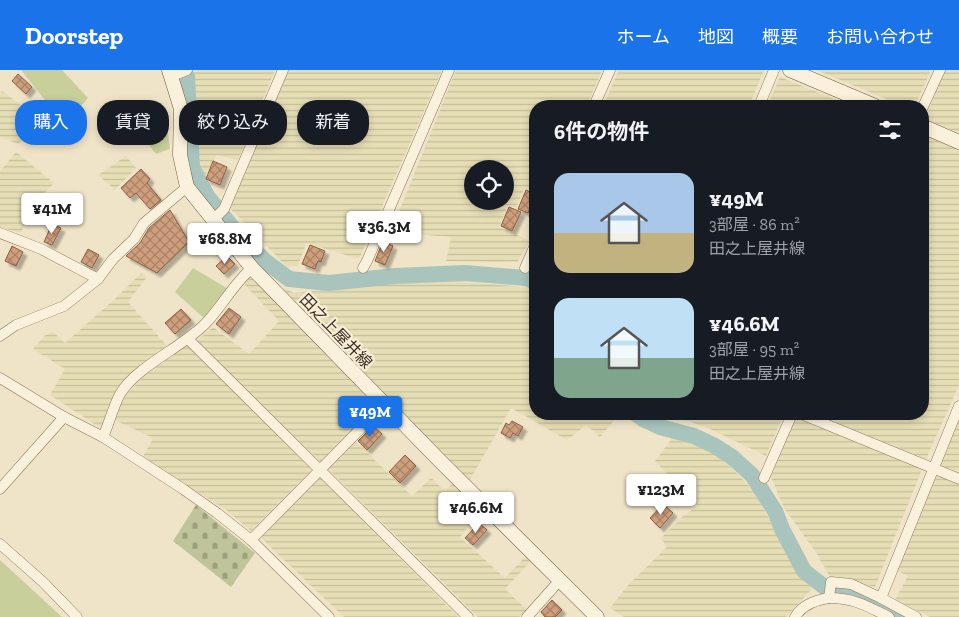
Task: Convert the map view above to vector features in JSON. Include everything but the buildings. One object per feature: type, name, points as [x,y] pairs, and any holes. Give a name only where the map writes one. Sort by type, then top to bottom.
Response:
[{"type":"main road","points":[[790,70],[861,100]]},
{"type":"main road","name":"田之上屋井線","points":[[178,72],[181,110],[181,163],[187,187],[252,268],[384,405],[598,617]]},
{"type":"main road","points":[[929,129],[959,142]]},
{"type":"street","points":[[213,220],[224,209],[283,70]]},
{"type":"street","points":[[363,268],[368,262],[449,70]]},
{"type":"street","points":[[597,100],[610,70]]},
{"type":"street","points":[[762,100],[774,70]]},
{"type":"street","points":[[926,100],[940,70]]},
{"type":"street","points":[[0,336],[16,325],[64,306],[98,279],[113,259],[134,239],[144,223],[187,187]]},
{"type":"street","points":[[0,233],[41,249],[98,279]]},
{"type":"street","points":[[525,268],[529,259]]},
{"type":"street","points":[[104,437],[120,394],[139,374],[188,339],[206,323],[244,275],[252,268]]},
{"type":"street","points":[[188,339],[468,617]]},
{"type":"street","points":[[0,378],[104,437],[183,489],[251,540],[330,617]]},
{"type":"street","points":[[251,540],[384,405]]},
{"type":"street","points":[[881,598],[959,406]]},
{"type":"street","points":[[0,489],[64,416]]},
{"type":"street","points":[[764,478],[789,420]]},
{"type":"street","points":[[816,420],[959,479]]},
{"type":"street","points":[[0,544],[43,582],[77,617]]},
{"type":"street","points":[[527,617],[560,580]]},
{"type":"street","points":[[829,593],[831,582],[851,584],[916,617]]},
{"type":"street","points":[[795,617],[797,613],[815,600],[829,593],[859,602],[889,617]]},
{"type":"shaded area","points":[[198,70],[275,70],[263,100],[196,100],[190,74]]},
{"type":"shaded area","points":[[289,70],[442,70],[359,259],[306,243],[298,266],[286,266],[229,207],[256,145],[287,145],[287,100],[276,100]]},
{"type":"shaded area","points":[[456,70],[602,70],[590,100],[529,100],[529,188],[525,187],[516,208],[514,208],[514,160],[464,160],[464,210],[506,210],[499,227],[529,241],[517,262],[446,261],[451,237],[391,232]]},
{"type":"shaded area","points":[[619,70],[764,70],[752,100],[606,100]]},
{"type":"shaded area","points":[[816,70],[931,70],[918,100],[888,100]]},
{"type":"shaded area","points":[[945,70],[959,70],[959,133],[929,121],[929,109]]},
{"type":"shaded area","points":[[780,77],[837,100],[770,100]]},
{"type":"shaded area","points":[[2,91],[15,101],[15,143],[0,137],[0,95]]},
{"type":"shaded area","points":[[929,138],[959,150],[959,385],[926,459],[828,420],[929,420]]},
{"type":"shaded area","points":[[196,145],[244,145],[238,160],[217,155],[205,176],[198,171]]},
{"type":"shaded area","points":[[16,152],[54,183],[33,205],[21,233],[0,227],[0,171]]},
{"type":"shaded area","points":[[126,156],[136,168],[115,190],[98,175]]},
{"type":"shaded area","points":[[141,273],[147,277],[128,302],[169,348],[134,373],[102,429],[50,395],[65,369],[33,349],[44,336],[53,332],[65,343]]},
{"type":"shaded area","points":[[251,277],[376,404],[376,407],[322,463],[195,342],[213,327],[249,354],[279,321],[243,283]]},
{"type":"shaded area","points":[[431,279],[524,287],[529,289],[529,418],[511,408],[467,485],[279,293],[284,288],[294,293]]},
{"type":"shaded area","points":[[186,343],[312,470],[251,531],[225,509],[143,457],[153,438],[112,419],[123,398],[148,372]]},
{"type":"shaded area","points":[[959,417],[959,475],[938,467]]},
{"type":"shaded area","points":[[532,420],[615,420],[600,437],[586,425],[567,440]]},
{"type":"shaded area","points":[[685,420],[781,420],[766,456],[710,429]]},
{"type":"shaded area","points":[[795,420],[803,420],[922,469],[875,587],[846,579],[831,579],[817,554],[784,508],[771,477]]},
{"type":"shaded area","points":[[673,437],[713,449],[755,492],[782,544],[812,589],[786,617],[624,617],[610,608],[630,583],[667,547],[661,538],[683,516],[698,506],[655,461]]},
{"type":"shaded area","points":[[353,439],[412,496],[431,478],[445,491],[453,483],[481,511],[460,537],[505,578],[526,556],[531,561],[505,589],[527,610],[519,617],[478,617],[327,468]]},
{"type":"shaded area","points":[[937,475],[959,484],[959,617],[930,617],[895,600],[908,576],[896,570]]},
{"type":"shaded area","points":[[319,476],[458,617],[344,617],[259,536]]},
{"type":"green space","points":[[21,70],[62,70],[88,98],[86,100],[45,100]]},
{"type":"green space","points":[[169,141],[170,149],[156,154],[149,145],[169,145]]},
{"type":"green space","points":[[193,268],[230,290],[206,320],[175,292]]},
{"type":"green space","points":[[196,505],[255,553],[231,587],[173,541]]},
{"type":"green space","points":[[0,560],[62,617],[0,617]]},
{"type":"waterway","points":[[183,70],[187,77],[192,167],[207,196],[237,233],[265,261],[289,279],[329,283],[395,276],[465,273],[529,279]]},
{"type":"waterway","points":[[645,420],[660,427],[694,436],[715,446],[732,457],[752,475],[775,511],[782,529],[804,571],[827,589],[869,598],[907,617]]}]
